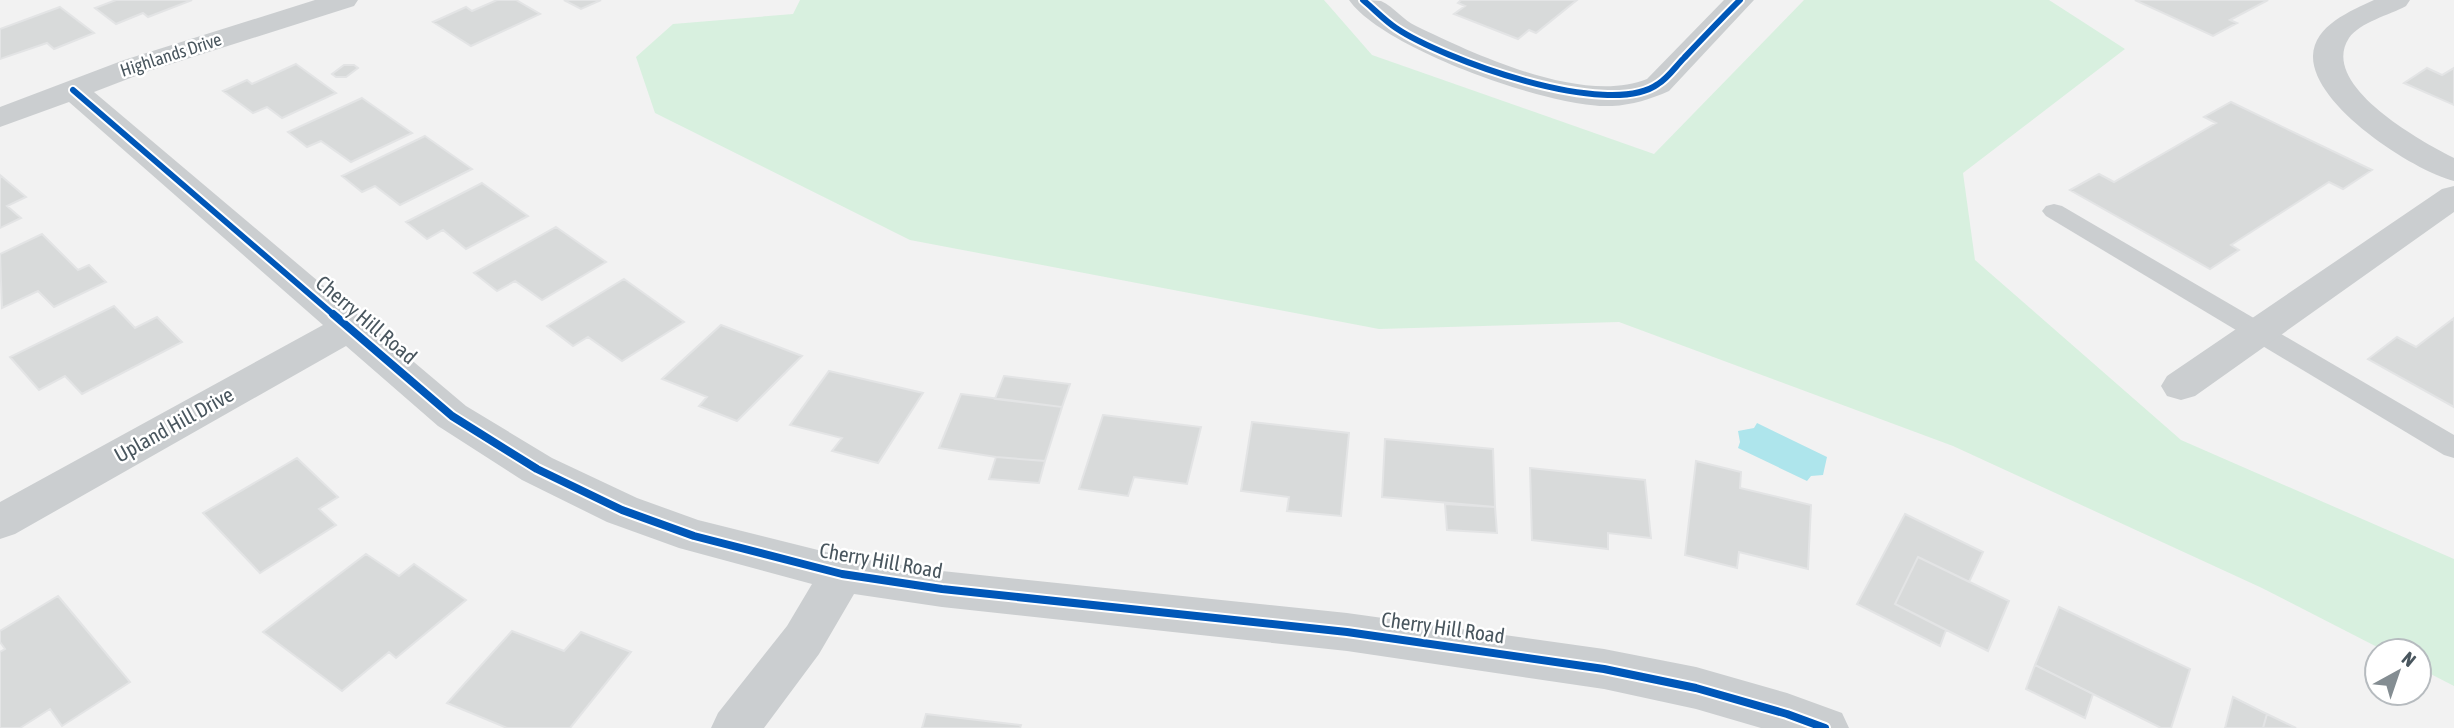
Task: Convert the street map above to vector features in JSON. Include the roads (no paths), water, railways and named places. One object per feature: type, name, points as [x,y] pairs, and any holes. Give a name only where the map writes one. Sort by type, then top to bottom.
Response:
[{"type":"street","name":"Highlands Drive","points":[[0,118],[183,50],[344,0]]},
{"type":"street","points":[[1363,0],[1396,28],[1461,59],[1545,86],[1578,94],[1611,97],[1639,93],[1658,85],[1740,0]]},
{"type":"street","points":[[2396,0],[2335,36],[2330,48],[2329,65],[2339,86],[2355,106],[2381,129],[2454,171]]},
{"type":"street","name":"Cherry Hill Road","points":[[73,90],[452,416],[537,469],[622,510],[694,536],[842,574],[942,589],[1347,632],[1604,669],[1696,688],[1787,714],[1825,728]]},
{"type":"street","points":[[2181,386],[2454,197]]},
{"type":"street","name":"Upland Hill Drive","points":[[0,523],[348,328]]},
{"type":"street","points":[[735,728],[803,640],[842,574]]},
{"type":"lane","points":[[2054,211],[2454,448]]},
{"type":"water","points":[[1757,423],[1827,457],[1823,475],[1811,476],[1807,481],[1738,448],[1738,431],[1754,428]]}]
